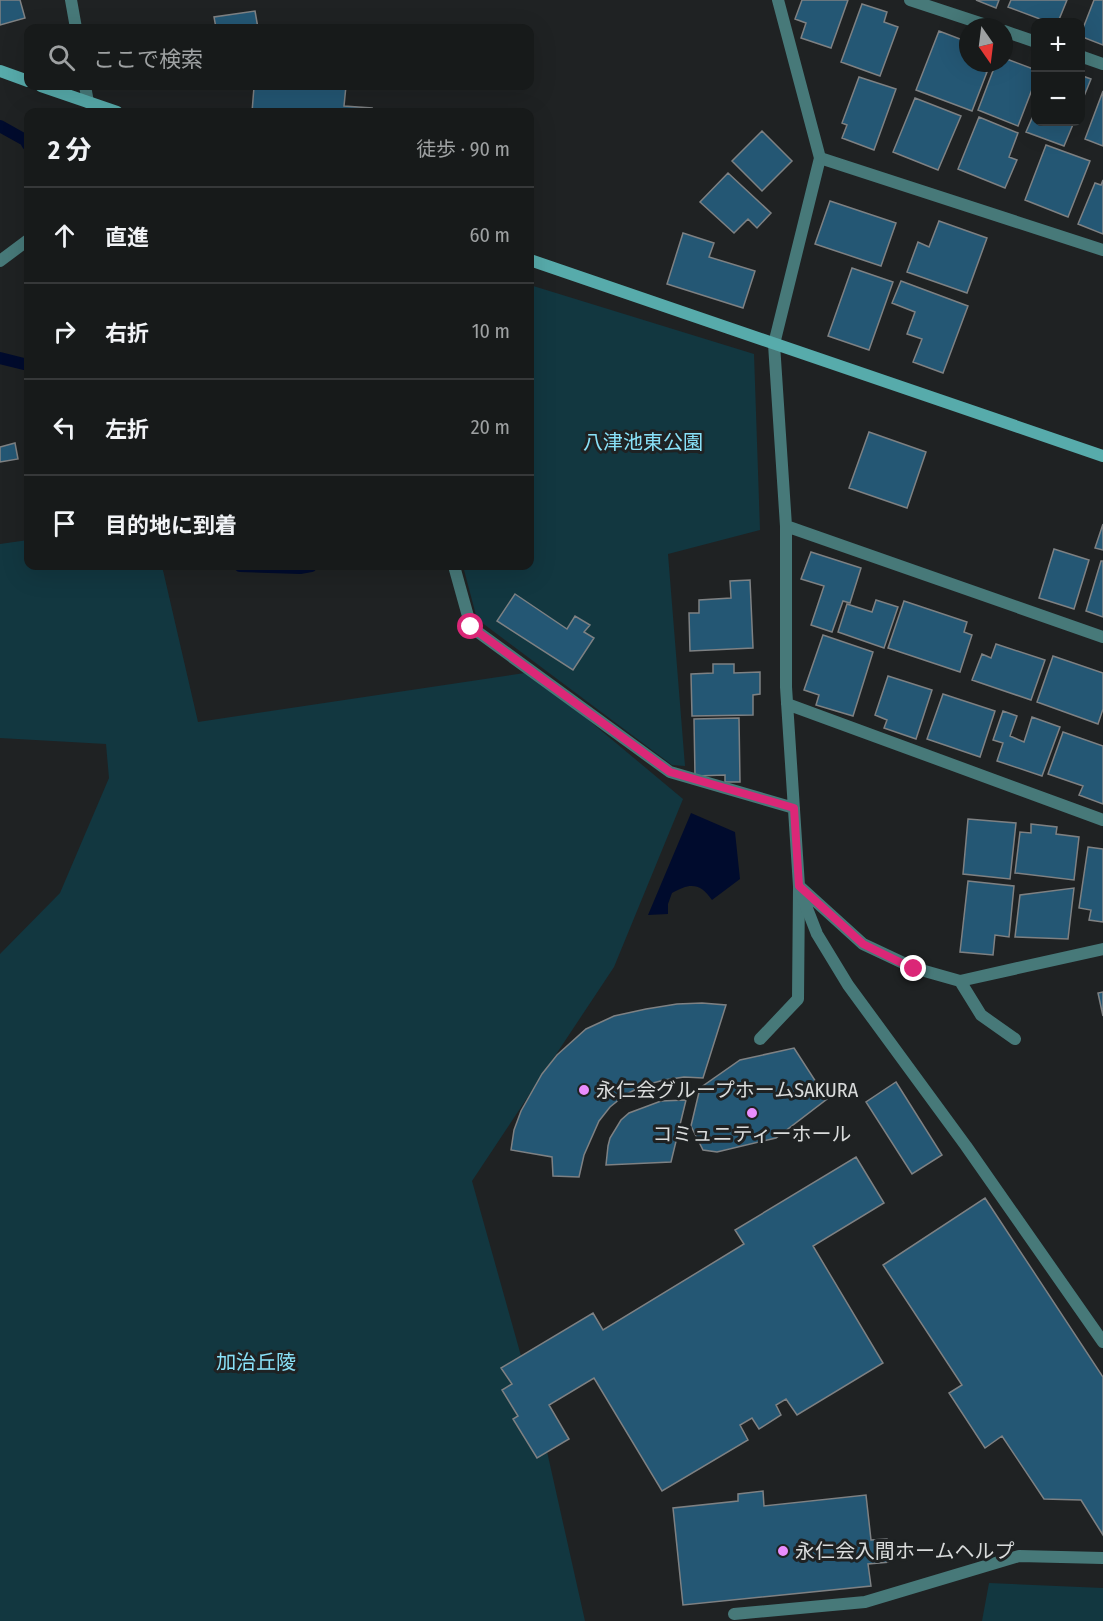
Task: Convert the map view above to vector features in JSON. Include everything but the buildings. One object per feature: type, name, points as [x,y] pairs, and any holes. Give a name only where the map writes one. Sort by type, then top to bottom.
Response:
[{"type":"street","points":[[71,0],[75,24]]},
{"type":"street","points":[[760,1039],[798,999],[799,886],[787,704],[786,526],[774,344],[820,158],[778,0]]},
{"type":"street","points":[[910,0],[965,18]]},
{"type":"street","points":[[1013,34],[1031,41]]},
{"type":"street","points":[[1085,59],[1103,64]]},
{"type":"street","points":[[0,71],[24,80]]},
{"type":"street","points":[[53,90],[105,108]]},
{"type":"street","points":[[86,90],[88,102]]},
{"type":"street","points":[[820,158],[1103,250]]},
{"type":"street","points":[[0,261],[24,245]]},
{"type":"street","points":[[534,261],[1103,456]]},
{"type":"street","points":[[786,526],[1103,637]]},
{"type":"street","points":[[455,570],[471,627],[670,772],[794,808]]},
{"type":"street","points":[[787,704],[1103,820]]},
{"type":"street","points":[[799,886],[863,944],[914,969],[960,981],[1103,949]]},
{"type":"street","points":[[799,886],[817,934],[848,985],[966,1146],[1103,1342]]},
{"type":"street","points":[[960,981],[981,1015],[1015,1040]]},
{"type":"street","points":[[734,1614],[865,1602],[1019,1556],[1103,1558]]},
{"type":"green space","name":"八津池東公園","points":[[534,286],[754,354],[760,530],[668,554],[685,766],[672,765],[477,619],[464,570],[534,570]]},
{"type":"green space","name":"加治丘陵","points":[[24,541],[24,570],[163,570],[198,722],[531,672],[683,799],[614,967],[472,1181],[544,1438],[585,1621],[0,1621],[0,954],[60,893],[109,778],[106,744],[0,738],[0,544]]},
{"type":"green space","points":[[989,1583],[1103,1588],[1103,1621],[982,1621]]},
{"type":"water","points":[[691,813],[735,832],[740,879],[712,900],[699,887],[684,887],[672,893],[668,904],[668,914],[648,915]]},
{"type":"waterway","points":[[0,126],[24,139]]},
{"type":"waterway","points":[[0,358],[24,364]]},
{"type":"place","name":"永仁会グループホームSAKURA","points":[[584,1090]]},
{"type":"place","name":"コミュニティーホール","points":[[752,1113]]},
{"type":"place","name":"永仁会入間ホームヘルプ","points":[[783,1551]]},
{"type":"route","points":[[471,627],[670,772],[794,808],[799,886],[863,944],[914,969]]}]
